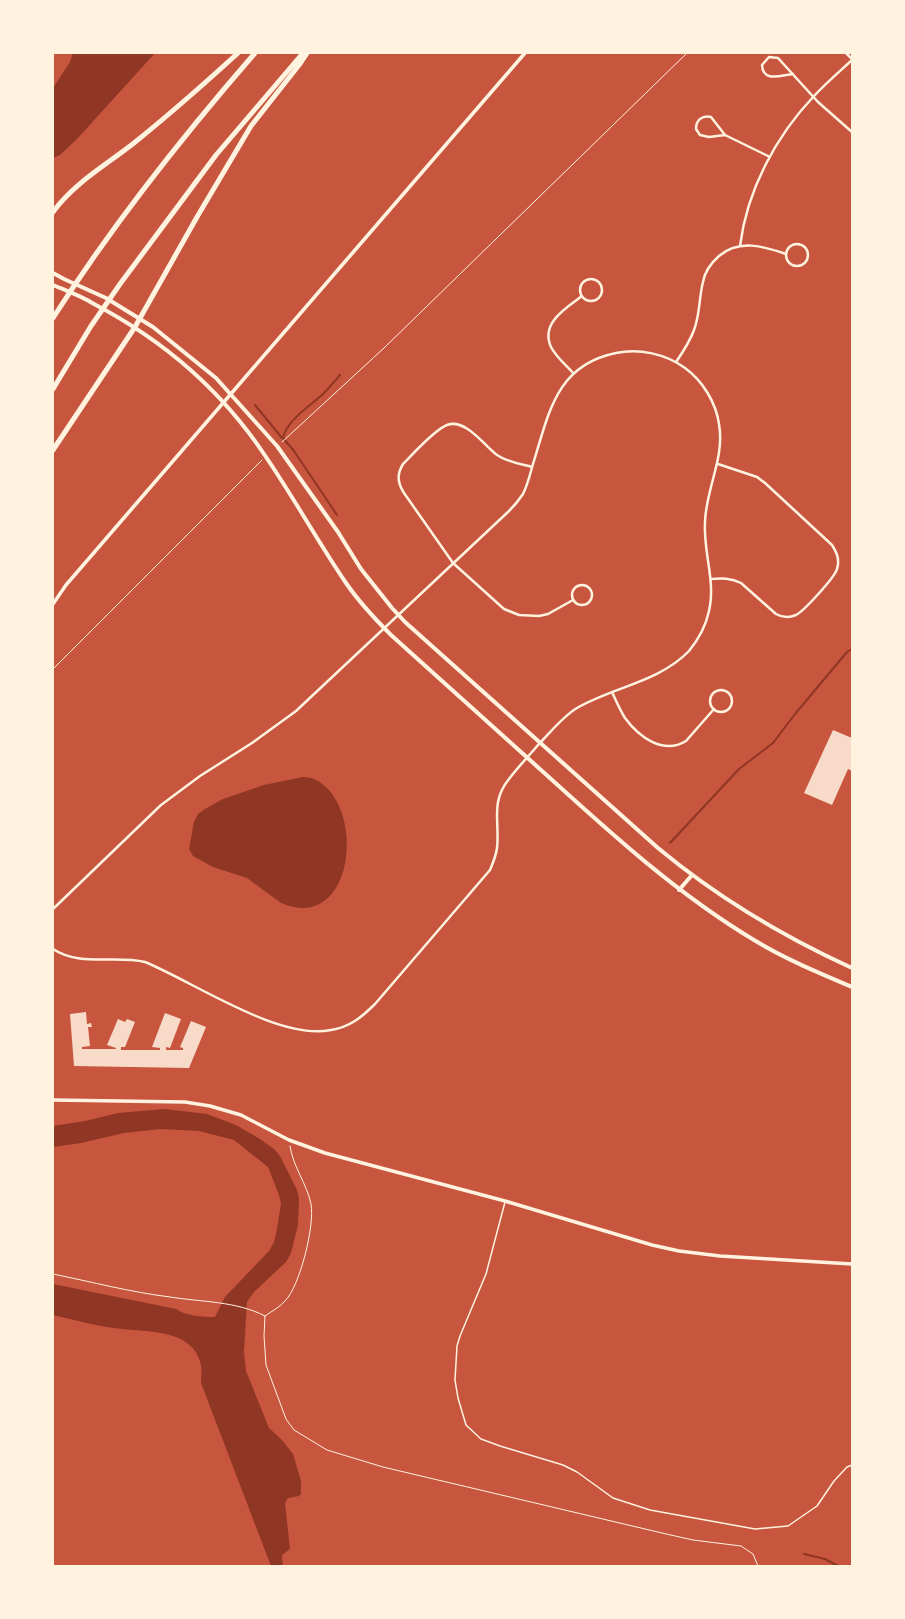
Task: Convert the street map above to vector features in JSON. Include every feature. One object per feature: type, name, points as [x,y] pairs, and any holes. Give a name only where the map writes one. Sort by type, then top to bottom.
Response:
[{"type":"highway","points":[[53,212],[69,193],[139,139],[238,53]]},
{"type":"highway","points":[[54,317],[120,219],[191,128],[255,53]]},
{"type":"highway","points":[[53,389],[91,326],[120,284],[216,156],[303,53]]},
{"type":"highway","points":[[53,450],[140,319],[201,210],[251,126],[307,53]]},
{"type":"main road","points":[[53,273],[64,280],[106,298],[140,319],[186,352],[231,393],[277,446],[338,532],[361,569],[398,614],[658,848],[692,875],[780,932],[852,968]]},
{"type":"main road","points":[[53,285],[95,304],[135,327],[178,359],[223,402],[266,456],[346,583],[364,607],[384,628],[627,848],[679,890],[755,941],[811,969],[852,987]]},
{"type":"main road","points":[[679,890],[692,875]]},
{"type":"street","points":[[53,604],[66,585],[524,53]]},
{"type":"street","points":[[740,246],[751,200],[770,157],[796,117],[814,96],[852,59],[846,53]]},
{"type":"street","points":[[793,74],[770,77],[763,71],[762,65],[769,57],[775,57],[787,66],[814,96],[852,132]]},
{"type":"street","points":[[725,135],[709,137],[700,135],[696,129],[697,122],[701,118],[707,116],[711,117],[725,135],[770,157]]},
{"type":"street","points":[[796,244],[805,247],[808,252],[808,256],[805,263],[798,267],[787,260],[786,254],[789,247],[796,244]]},
{"type":"street","points":[[676,362],[695,329],[702,283],[707,270],[723,253],[740,246],[754,245],[786,254]]},
{"type":"street","points":[[595,279],[600,284],[602,290],[597,299],[587,300],[582,296],[580,288],[587,280],[595,279]]},
{"type":"street","points":[[573,373],[551,347],[549,341],[549,329],[555,317],[582,296]]},
{"type":"street","points":[[53,909],[161,805],[191,782],[252,743],[288,717],[519,500],[526,487],[552,403],[563,385],[573,373],[600,358],[622,352],[634,351],[657,354],[676,362],[695,377],[711,400],[719,424],[720,439],[718,464],[708,496],[704,522],[706,553],[711,579],[709,612],[702,630],[690,649],[669,667],[585,704],[569,713],[540,743],[506,782],[500,794],[496,809],[497,851],[486,877],[375,1004],[358,1020],[344,1027],[322,1032],[298,1030],[247,1012],[145,962],[134,960],[78,958],[64,955],[53,949]]},
{"type":"street","points":[[532,467],[505,459],[498,455],[465,427],[453,423],[442,427],[403,464],[398,475],[400,487],[453,562],[504,609],[519,615],[539,616],[548,614],[573,600]]},
{"type":"street","points":[[711,579],[727,578],[735,580],[741,583],[776,614],[781,617],[790,617],[802,611],[834,576],[838,564],[838,558],[832,546],[765,483],[757,477],[718,464]]},
{"type":"street","points":[[581,585],[590,589],[591,597],[587,603],[577,604],[573,600],[572,593],[575,587],[581,585]]},
{"type":"street","points":[[718,690],[728,693],[732,700],[729,708],[721,712],[714,709],[710,700],[713,694],[718,690]]},
{"type":"street","points":[[612,692],[626,718],[648,740],[660,746],[671,746],[686,741],[714,709]]},
{"type":"street","points":[[53,1100],[177,1102],[210,1106],[241,1115],[289,1140],[319,1151],[506,1201],[639,1241],[678,1250],[720,1256],[852,1264]]},
{"type":"lane","points":[[506,1201],[486,1274],[460,1336],[456,1353],[455,1380],[458,1398],[466,1425],[481,1439],[563,1465],[577,1472],[613,1498],[635,1506],[755,1529],[788,1526],[817,1506],[834,1481],[847,1467],[852,1465]]},
{"type":"path","points":[[291,435],[395,337],[687,53]]},
{"type":"path","points":[[53,669],[260,462]]},
{"type":"path","points":[[290,1145],[294,1161],[310,1200],[312,1228],[308,1246],[291,1292],[285,1300],[265,1316],[264,1336],[266,1365],[286,1419],[294,1430],[327,1450],[383,1467],[693,1540],[741,1546],[753,1554],[758,1566]]},
{"type":"path","points":[[53,1274],[139,1292],[214,1302],[253,1311],[265,1316]]},
{"type":"shaded area","points":[[73,53],[155,53],[77,139],[60,155],[53,158],[53,88],[70,62]]},
{"type":"shaded area","points":[[303,777],[316,780],[327,788],[339,805],[345,826],[347,849],[343,871],[335,890],[322,903],[304,908],[281,903],[247,878],[213,867],[193,856],[189,849],[194,822],[198,814],[223,799],[264,785]]},
{"type":"shaded area","points":[[165,1109],[207,1114],[236,1125],[260,1139],[274,1149],[280,1156],[297,1190],[299,1199],[298,1225],[291,1253],[286,1262],[254,1292],[247,1302],[244,1352],[246,1371],[269,1428],[282,1440],[293,1454],[301,1481],[301,1494],[299,1496],[288,1498],[285,1503],[290,1549],[282,1555],[283,1566],[271,1566],[201,1383],[201,1365],[197,1354],[190,1345],[180,1339],[157,1332],[105,1327],[53,1315],[53,1284],[176,1309],[189,1315],[215,1317],[225,1297],[269,1251],[274,1242],[281,1204],[279,1195],[268,1167],[234,1140],[199,1131],[160,1129],[124,1133],[81,1143],[53,1147],[53,1126],[85,1121],[118,1113]]},
{"type":"building","points":[[833,730],[852,738],[852,771],[848,769],[832,805],[804,793]]},
{"type":"building","points":[[86,1012],[87,1024],[91,1023],[92,1027],[88,1027],[90,1046],[82,1047],[82,1049],[116,1049],[107,1045],[118,1019],[125,1022],[127,1019],[135,1022],[125,1047],[121,1047],[121,1050],[160,1050],[160,1048],[152,1047],[165,1013],[181,1019],[170,1048],[166,1047],[166,1050],[183,1050],[183,1048],[180,1047],[191,1021],[206,1027],[189,1068],[74,1066],[70,1014]]},
{"type":"waterway","points":[[337,515],[294,451],[283,438],[289,425],[299,414],[323,394],[340,375]]},
{"type":"waterway","points":[[255,405],[282,438]]},
{"type":"waterway","points":[[670,843],[739,769],[773,743],[795,714],[847,652],[852,649]]},
{"type":"waterway","points":[[804,1554],[825,1559],[838,1566]]}]
